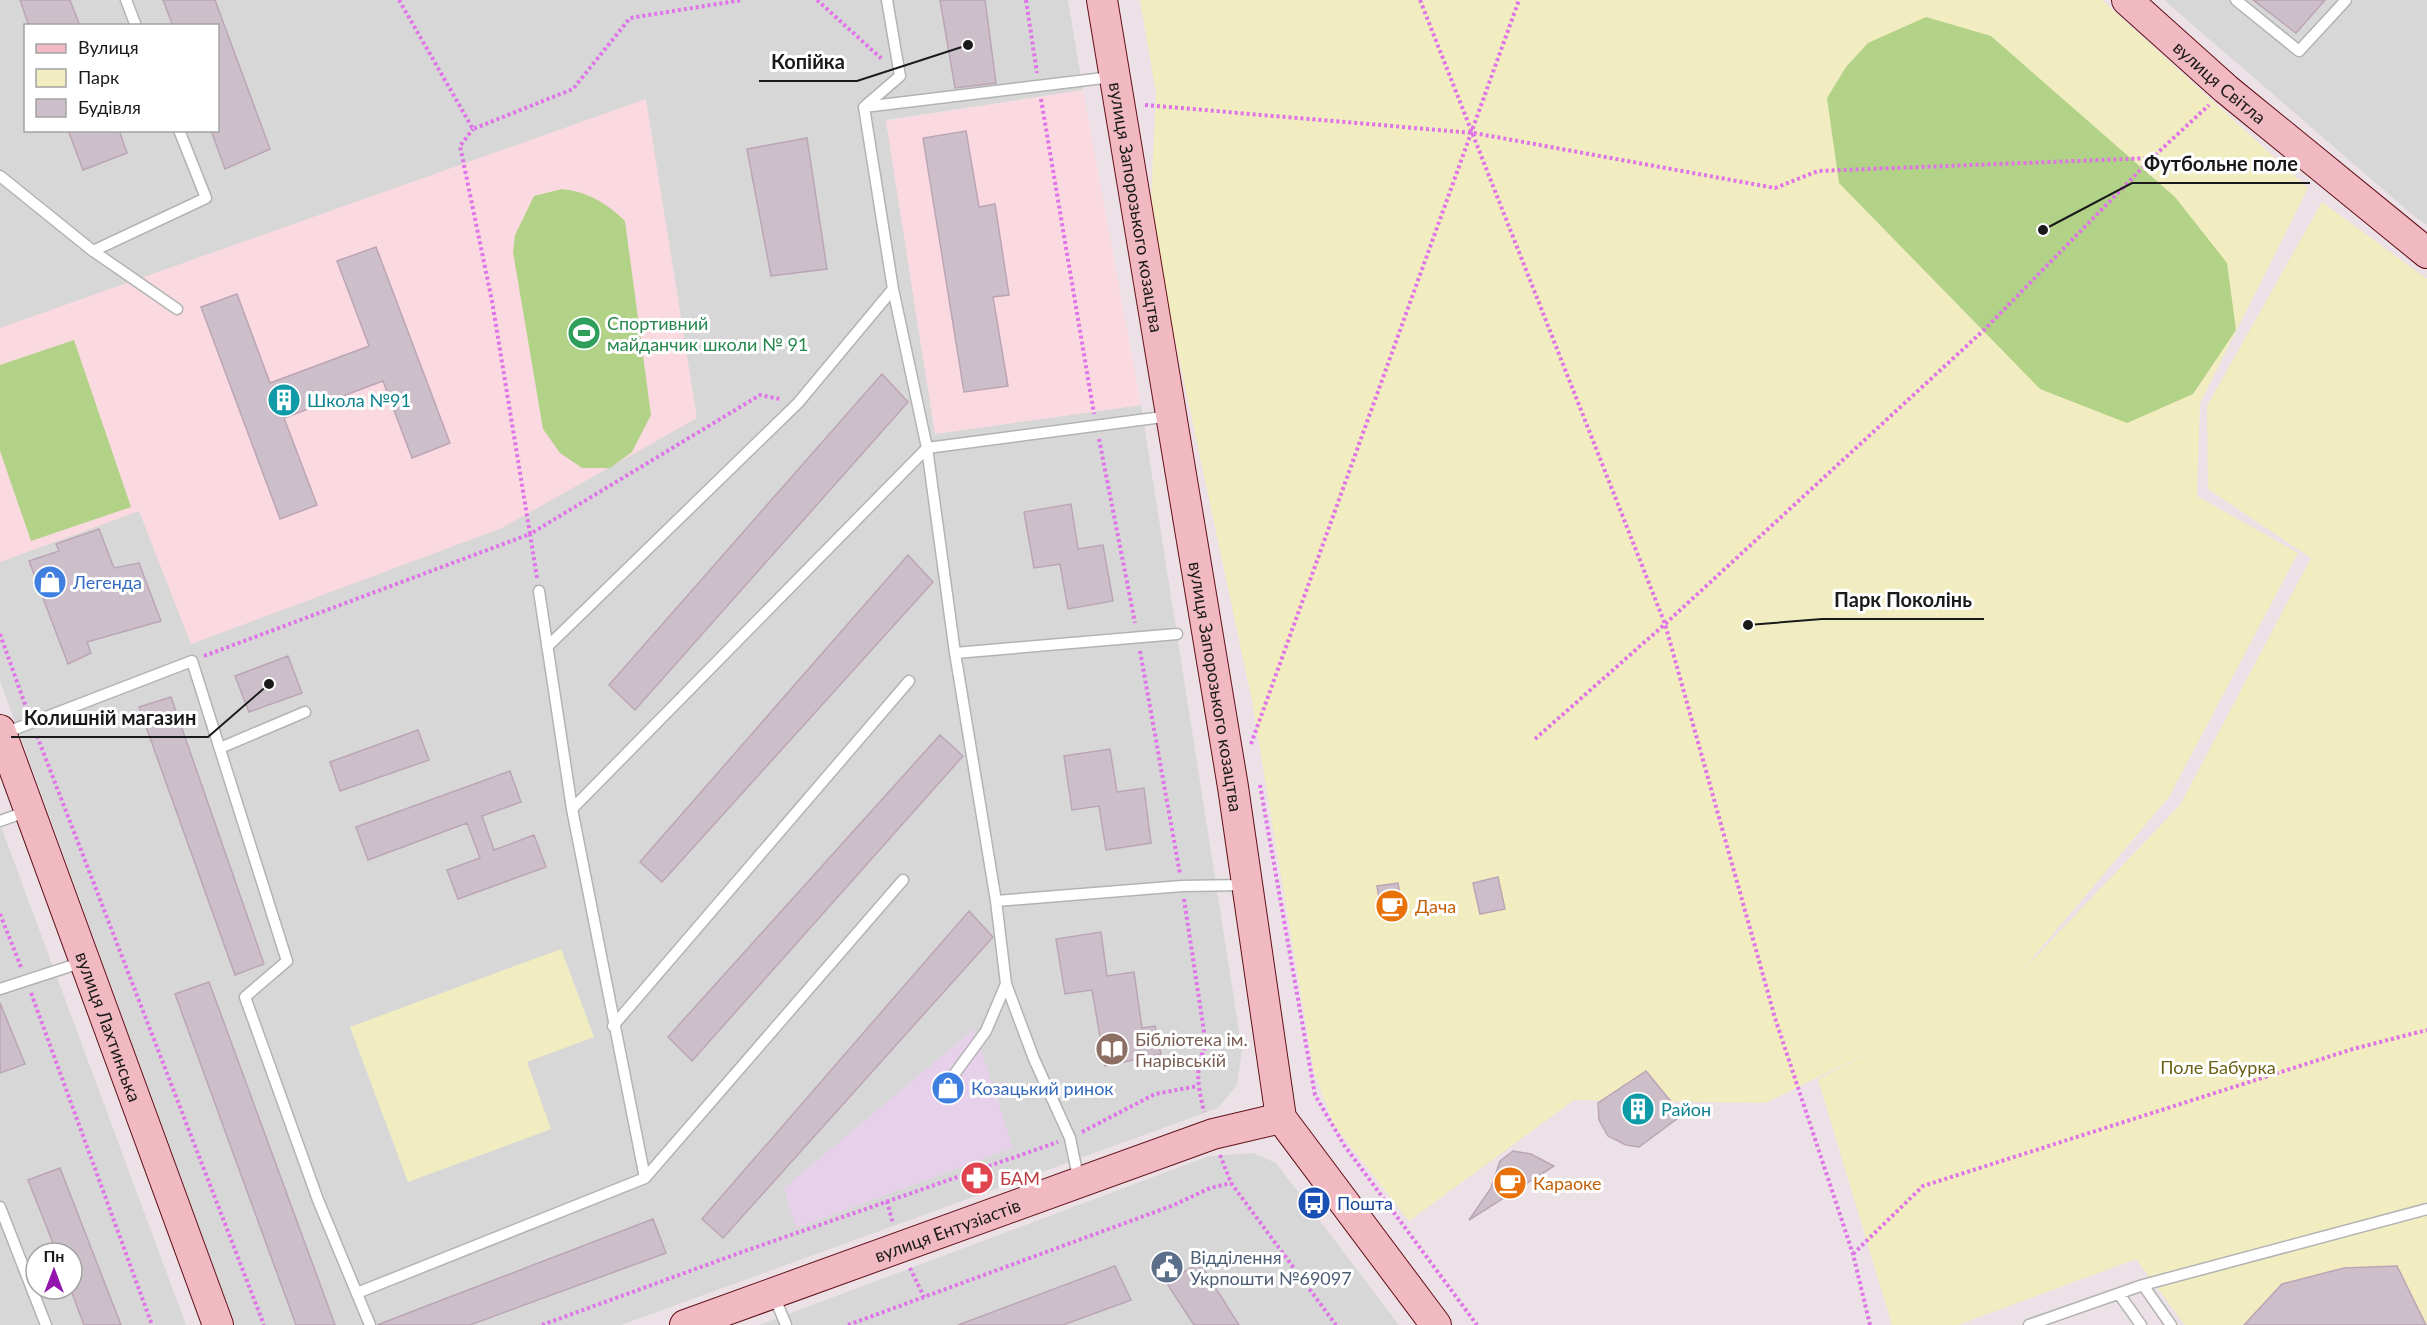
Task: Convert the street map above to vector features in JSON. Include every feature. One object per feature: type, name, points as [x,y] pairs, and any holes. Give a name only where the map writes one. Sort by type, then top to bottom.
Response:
[{"type":"street","name":"вулиця Запорозького козацтва","points":[[1101,0],[1172,415],[1247,885],[1281,1118],[1436,1325]]},
{"type":"street","name":"вулиця Світла","points":[[2127,0],[2226,89],[2427,253]]},
{"type":"street","name":"вулиця Лахтинська","points":[[1,732],[218,1325]]},
{"type":"street","name":"вулиця Ентузіастів","points":[[684,1325],[1213,1134],[1281,1118]]},
{"type":"lane","points":[[126,0],[135,24]]},
{"type":"lane","points":[[864,107],[900,75],[887,0]]},
{"type":"lane","points":[[2236,0],[2299,51],[2346,0]]},
{"type":"lane","points":[[864,107],[1039,84],[1114,77]]},
{"type":"lane","points":[[864,107],[893,289],[927,448],[955,653],[996,901],[1006,984],[1034,1059],[1070,1138],[1078,1182]]},
{"type":"lane","points":[[93,251],[206,198],[180,132]]},
{"type":"lane","points":[[0,176],[93,251],[177,309]]},
{"type":"lane","points":[[547,647],[798,403],[893,289]]},
{"type":"lane","points":[[573,809],[927,448],[1172,415]]},
{"type":"lane","points":[[538,591],[573,809],[645,1178]]},
{"type":"lane","points":[[955,653],[1177,634]]},
{"type":"lane","points":[[1,732],[192,661],[287,961],[245,996],[318,1200],[370,1325]]},
{"type":"lane","points":[[614,1026],[909,681]]},
{"type":"lane","points":[[220,748],[305,712]]},
{"type":"lane","points":[[0,821],[30,811]]},
{"type":"lane","points":[[357,1293],[645,1178],[903,880]]},
{"type":"lane","points":[[996,901],[1182,886],[1247,885]]},
{"type":"lane","points":[[0,988],[85,961]]},
{"type":"lane","points":[[945,1087],[986,1031],[1006,984]]},
{"type":"lane","points":[[0,1207],[46,1325]]},
{"type":"lane","points":[[2029,1325],[2143,1285],[2427,1209]]},
{"type":"lane","points":[[2143,1285],[2171,1325]]},
{"type":"lane","points":[[772,1294],[786,1325]]},
{"type":"lane","points":[[2119,1294],[2141,1325]]},
{"type":"path","points":[[399,0],[473,129]]},
{"type":"path","points":[[538,591],[492,301],[460,146],[473,129],[573,89],[630,18],[742,0]]},
{"type":"path","points":[[817,0],[900,75]]},
{"type":"path","points":[[1026,0],[1096,426],[1138,639],[1182,886],[1206,1045],[1198,1061],[1198,1086],[1206,1117]]},
{"type":"path","points":[[1420,0],[1665,624],[1775,1018],[1853,1254],[1870,1325]]},
{"type":"path","points":[[1248,751],[1473,133],[1519,0]]},
{"type":"path","points":[[1535,740],[1665,624],[1985,329],[2152,158],[2226,89]]},
{"type":"path","points":[[1143,93],[1147,117]]},
{"type":"path","points":[[1145,105],[1473,133],[1775,188],[1818,171],[2152,158]]},
{"type":"path","points":[[192,661],[530,534],[760,395],[798,403]]},
{"type":"path","points":[[0,634],[31,721],[264,1325]]},
{"type":"path","points":[[1250,730],[1254,754]]},
{"type":"path","points":[[1259,777],[1315,1095],[1344,1145],[1477,1325]]},
{"type":"path","points":[[0,914],[152,1325]]},
{"type":"path","points":[[1853,1254],[1923,1186],[2342,1052],[2427,1030]]},
{"type":"path","points":[[542,1325],[1070,1138],[1155,1094],[1198,1086]]},
{"type":"path","points":[[1220,1154],[1231,1183],[1336,1325]]},
{"type":"path","points":[[848,1325],[1174,1205],[1210,1188],[1231,1183]]},
{"type":"path","points":[[887,1201],[893,1224]]},
{"type":"path","points":[[907,1262],[924,1297]]},
{"type":"shaded area","points":[[0,0],[1068,0],[1083,90],[886,120],[935,434],[1141,405],[1242,1050],[1237,1085],[1218,1108],[621,1325],[235,1325],[0,681]]},
{"type":"shaded area","points":[[2164,0],[2427,0],[2427,225],[2414,216]]},
{"type":"shaded area","points":[[1083,90],[1141,405],[935,434],[886,121]]},
{"type":"shaded area","points":[[646,99],[697,418],[502,528],[191,644],[139,511],[0,562],[0,328]]},
{"type":"shaded area","points":[[0,824],[186,1325],[0,1325]]},
{"type":"shaded area","name":"Козацький ринок","points":[[974,1029],[1013,1148],[796,1228],[784,1188]]},
{"type":"shaded area","points":[[1253,1153],[1276,1163],[1399,1325],[759,1325],[1209,1156]]},
{"type":"green space","name":"Поле Бабурка","points":[[1140,0],[2102,0],[2308,188],[2200,403],[2197,496],[2298,553],[2169,797],[2020,973],[2180,805],[2311,558],[2208,489],[2207,406],[2322,202],[2427,279],[2427,1325],[2185,1325],[2136,1259],[1958,1325],[1892,1325],[1818,1079],[1878,1048],[1765,1103],[1574,1100],[1409,1221],[1334,1125],[1314,1072],[1251,696],[1150,222],[1156,93]]},
{"type":"green space","points":[[1926,17],[1991,36],[2175,197],[2227,263],[2236,330],[2193,394],[2127,423],[2040,389],[1839,183],[1827,98],[1846,67],[1868,43]]},
{"type":"green space","name":"Спортивний майданчик школи № 91","points":[[562,189],[596,199],[625,221],[651,415],[632,452],[610,468],[582,468],[560,453],[543,429],[513,252],[515,235],[534,196]]},
{"type":"green space","points":[[74,340],[131,507],[31,541],[0,451],[0,365]]},
{"type":"green space","points":[[561,949],[594,1037],[527,1062],[551,1129],[408,1182],[350,1027]]},
{"type":"building","points":[[20,0],[70,0],[79,24],[28,24]]},
{"type":"building","points":[[163,0],[215,0],[270,149],[225,169],[212,132],[219,132],[219,24],[172,24]]},
{"type":"building","points":[[940,0],[985,0],[996,83],[955,88]]},
{"type":"building","points":[[2253,0],[2325,0],[2296,33]]},
{"type":"building","points":[[966,131],[979,207],[995,204],[1009,295],[993,297],[1008,386],[964,392],[923,138]]},
{"type":"building","points":[[69,132],[120,132],[127,153],[83,170]]},
{"type":"building","points":[[807,138],[827,269],[771,276],[747,149]]},
{"type":"building","name":"Школа №91","points":[[376,247],[450,443],[412,458],[383,381],[284,418],[317,505],[280,519],[201,307],[237,294],[270,383],[369,346],[337,261]]},
{"type":"building","points":[[882,374],[908,402],[635,710],[609,685]]},
{"type":"building","points":[[1071,504],[1078,549],[1103,545],[1113,601],[1068,609],[1060,564],[1034,568],[1024,512]]},
{"type":"building","points":[[99,529],[114,568],[139,563],[161,621],[87,642],[91,653],[68,664],[29,561],[59,551],[56,544]]},
{"type":"building","points":[[908,555],[933,582],[662,882],[640,862]]},
{"type":"building","points":[[288,656],[302,693],[249,712],[235,676]]},
{"type":"building","points":[[171,697],[264,964],[235,975],[139,707]]},
{"type":"building","points":[[418,730],[429,760],[340,791],[330,762]]},
{"type":"building","points":[[940,735],[963,756],[692,1061],[668,1037]]},
{"type":"building","points":[[1110,749],[1117,792],[1144,788],[1151,843],[1106,850],[1099,806],[1072,810],[1064,756]]},
{"type":"building","points":[[510,771],[521,802],[482,816],[494,850],[534,835],[546,867],[458,899],[447,870],[480,858],[467,823],[368,860],[356,827]]},
{"type":"building","points":[[1498,877],[1505,909],[1480,914],[1473,883]]},
{"type":"building","points":[[1398,883],[1401,901],[1380,904],[1377,886]]},
{"type":"building","points":[[969,911],[993,937],[723,1238],[702,1219]]},
{"type":"building","points":[[1101,932],[1107,976],[1134,972],[1142,1028],[1155,1026],[1161,1054],[1105,1066],[1092,990],[1065,994],[1056,939]]},
{"type":"building","points":[[209,982],[335,1325],[296,1325],[175,994]]},
{"type":"building","points":[[0,1003],[25,1064],[0,1073]]},
{"type":"building","name":"Район","points":[[1646,1071],[1682,1115],[1639,1147],[1626,1145],[1608,1136],[1599,1120],[1598,1103]]},
{"type":"building","name":"Караоке","points":[[1513,1151],[1531,1154],[1554,1166],[1469,1220],[1491,1188],[1500,1161]]},
{"type":"building","points":[[60,1168],[121,1325],[84,1325],[75,1301],[84,1301],[84,1241],[52,1241],[28,1180]]},
{"type":"building","points":[[653,1219],[666,1253],[470,1325],[377,1325]]},
{"type":"building","points":[[1200,1263],[1239,1325],[1194,1325],[1166,1282]]},
{"type":"building","points":[[1115,1266],[1131,1300],[1063,1325],[958,1325]]},
{"type":"building","points":[[2397,1266],[2426,1325],[2244,1325],[2282,1284],[2344,1268]]},
{"type":"place","name":"Копійка","points":[[968,45]]},
{"type":"place","name":"Футбольне поле","points":[[2043,230]]},
{"type":"place","name":"Спортивний майданчик школи № 91","points":[[584,333]]},
{"type":"place","name":"Школа №91","points":[[284,400]]},
{"type":"place","name":"Легенда","points":[[50,582]]},
{"type":"place","name":"Парк Поколінь","points":[[1748,625]]},
{"type":"place","name":"Колишній магазин","points":[[269,684]]},
{"type":"place","name":"Дача","points":[[1392,906]]},
{"type":"place","name":"Бібліотека ім. Гнарівській","points":[[1112,1049]]},
{"type":"place","name":"Козацький ринок","points":[[948,1088]]},
{"type":"place","name":"Район","points":[[1638,1109]]},
{"type":"place","name":"БАМ","points":[[977,1178]]},
{"type":"place","name":"Караоке","points":[[1510,1183]]},
{"type":"place","name":"Пошта","points":[[1314,1203]]},
{"type":"place","name":"Відділення Укрпошти №69097","points":[[1167,1267]]}]
